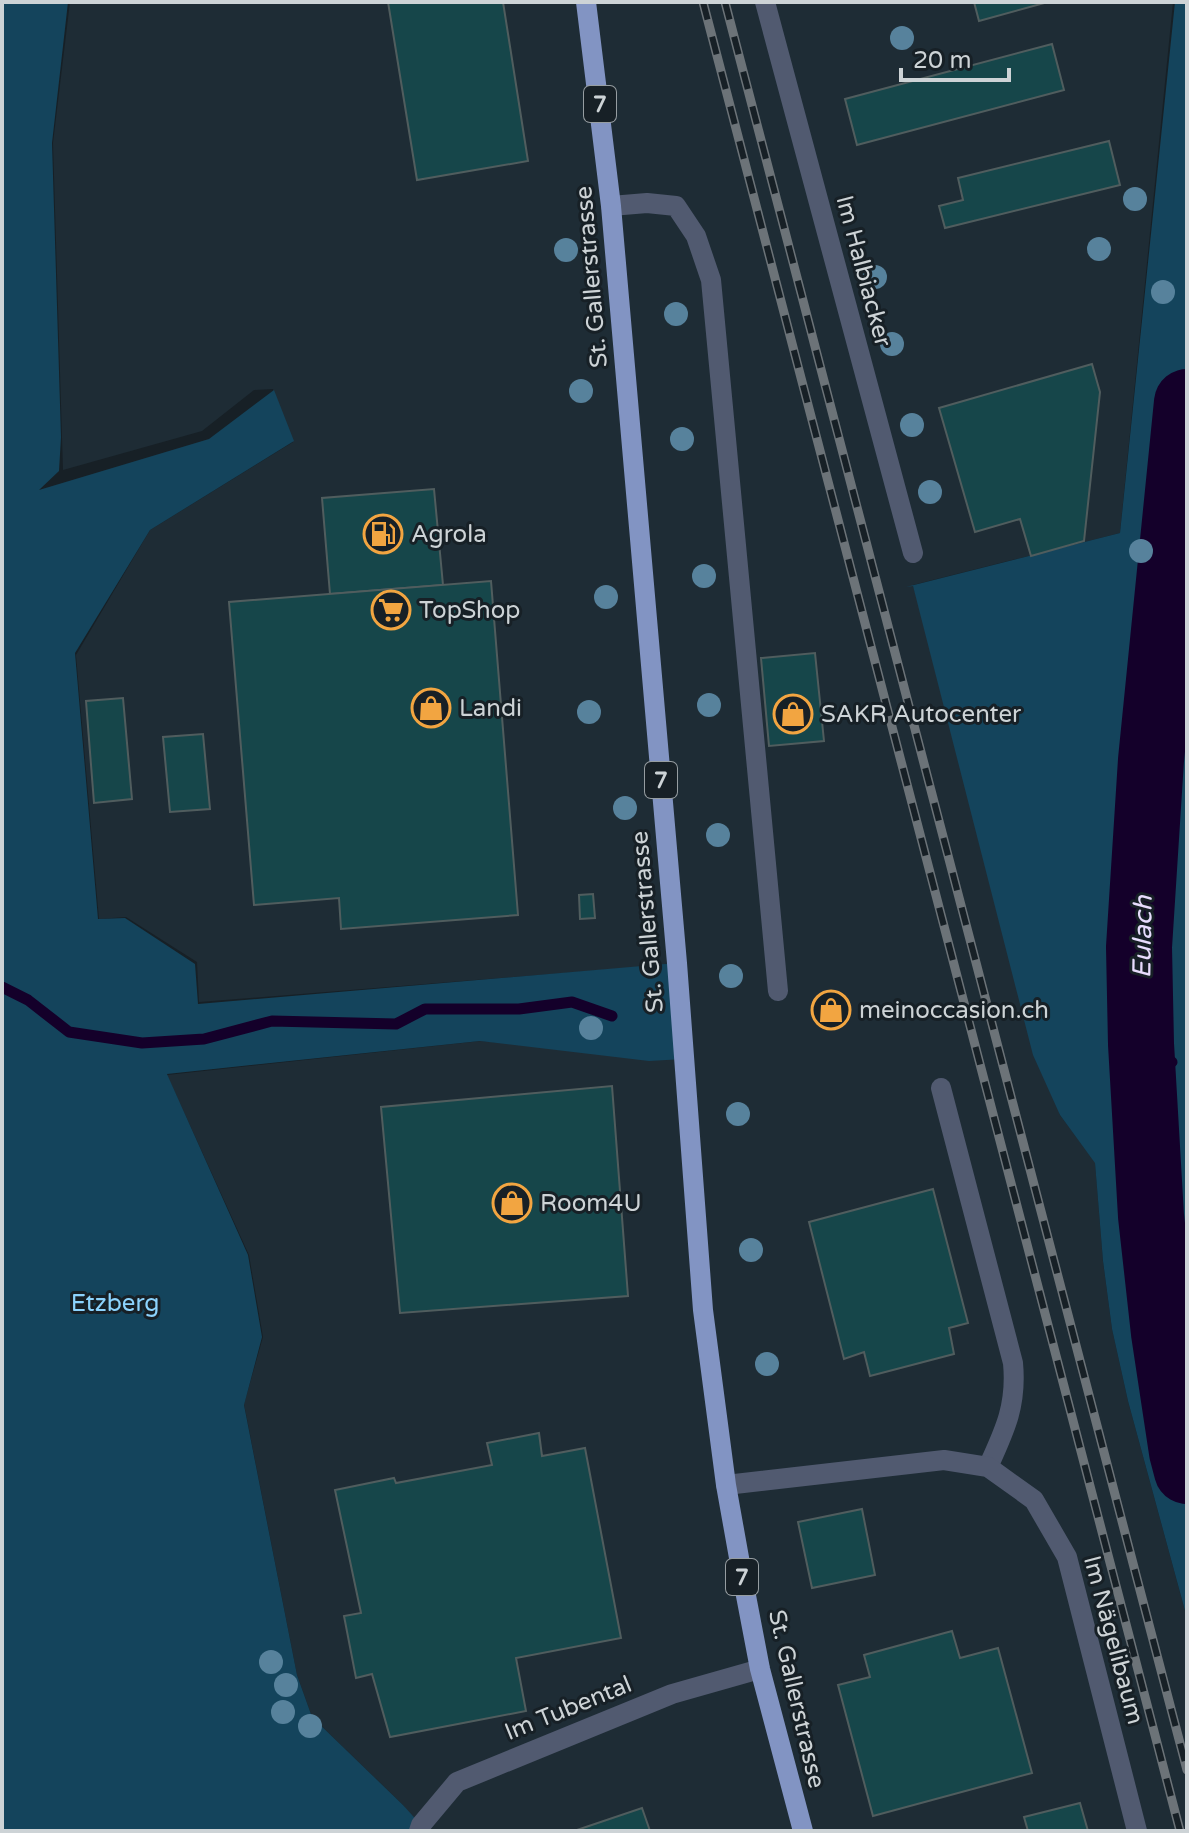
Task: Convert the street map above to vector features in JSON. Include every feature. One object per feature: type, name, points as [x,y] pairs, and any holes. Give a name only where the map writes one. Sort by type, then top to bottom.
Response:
[{"type":"main road","name":"St. Gallerstrasse","points":[[586,2],[611,206],[677,963],[702,1294],[726,1485],[760,1669],[803,1831]]},
{"type":"street","name":"Im Halbiacker","points":[[765,2],[913,553]]},
{"type":"street","points":[[611,206],[647,203],[676,206],[696,236],[711,280],[778,991]]},
{"type":"street","points":[[941,1088],[1013,1363],[1015,1384],[1008,1424],[988,1467]]},
{"type":"street","name":"Im Nägelibaum","points":[[726,1485],[944,1460],[988,1467],[1034,1500],[1067,1557],[1137,1831]]},
{"type":"street","name":"Im Tubental","points":[[419,1831],[457,1782],[672,1694],[760,1669]]},
{"type":"shaded area","points":[[70,2],[1173,2],[1120,533],[913,585],[1060,1115],[1095,1162],[1112,1329],[1128,1401],[1187,1618],[1187,1831],[419,1831],[403,1805],[312,1717],[297,1675],[244,1404],[263,1337],[249,1255],[167,1075],[481,1041],[683,1059],[677,964],[199,1002],[197,962],[126,917],[99,919],[76,655],[150,530],[293,442],[273,389],[254,390],[202,431],[63,470],[53,143]]},
{"type":"green space","name":"Etzberg","points":[[2,2],[68,2],[52,143],[61,437],[59,471],[39,490],[209,439],[274,390],[294,441],[150,530],[75,653],[98,919],[125,918],[195,964],[198,1004],[677,963],[684,1059],[649,1061],[480,1041],[167,1074],[248,1255],[262,1337],[244,1405],[297,1675],[312,1717],[403,1805],[421,1825],[419,1831],[2,1831]]},
{"type":"green space","points":[[1175,2],[1187,2],[1187,1618],[1128,1401],[1112,1329],[1095,1163],[1060,1115],[1033,1055],[913,586],[906,587],[1120,533]]},
{"type":"building","points":[[388,2],[503,2],[528,161],[417,180]]},
{"type":"building","points":[[974,2],[1048,2],[979,21]]},
{"type":"building","points":[[1052,44],[1064,90],[857,145],[845,99]]},
{"type":"building","points":[[1109,141],[1120,185],[945,228],[939,206],[963,200],[958,178]]},
{"type":"building","points":[[1092,364],[1100,392],[1084,541],[1031,556],[1020,519],[975,532],[939,408]]},
{"type":"building","points":[[434,489],[443,585],[330,594],[322,498]]},
{"type":"building","points":[[491,581],[518,915],[341,929],[339,898],[254,905],[229,602]]},
{"type":"building","points":[[815,653],[824,741],[769,746],[761,658]]},
{"type":"building","points":[[123,698],[132,799],[94,803],[86,701]]},
{"type":"building","points":[[203,734],[210,809],[170,812],[163,737]]},
{"type":"building","points":[[593,894],[595,918],[580,919],[579,895]]},
{"type":"building","points":[[612,1086],[628,1296],[400,1313],[381,1107]]},
{"type":"building","points":[[933,1189],[968,1323],[949,1328],[954,1354],[870,1376],[864,1352],[844,1359],[809,1222]]},
{"type":"building","points":[[539,1433],[542,1456],[585,1448],[621,1638],[516,1658],[526,1711],[390,1737],[372,1674],[356,1678],[344,1616],[361,1613],[335,1490],[394,1478],[396,1483],[492,1465],[487,1443]]},
{"type":"building","points":[[862,1509],[875,1575],[812,1588],[798,1522]]},
{"type":"building","points":[[952,1631],[960,1658],[998,1648],[1032,1773],[873,1816],[838,1685],[870,1677],[864,1655]]},
{"type":"building","points":[[1080,1803],[1088,1831],[1028,1831],[1024,1817]]},
{"type":"building","points":[[642,1808],[650,1831],[574,1831]]},
{"type":"waterway","name":"Eulach","points":[[1187,402],[1151,760],[1139,947],[1151,1216],[1164,1333],[1187,1471]]},
{"type":"waterway","points":[[1125,965],[1139,947]]},
{"type":"waterway","points":[[2,987],[28,1000],[69,1032],[142,1043],[204,1039],[272,1021],[396,1024],[425,1009],[519,1009],[572,1002],[612,1016]]},
{"type":"waterway","points":[[1141,1044],[1172,1062]]},
{"type":"railway","points":[[703,2],[1180,1831]]},
{"type":"railway","points":[[725,2],[1187,1770]]},
{"type":"place","name":"Agrola","points":[[383,534]]},
{"type":"place","name":"TopShop","points":[[391,610]]},
{"type":"place","name":"Landi","points":[[431,708]]},
{"type":"place","name":"SAKR Autocenter","points":[[793,714]]},
{"type":"place","name":"meinoccasion.ch","points":[[831,1010]]},
{"type":"place","name":"Room4U","points":[[512,1203]]}]
